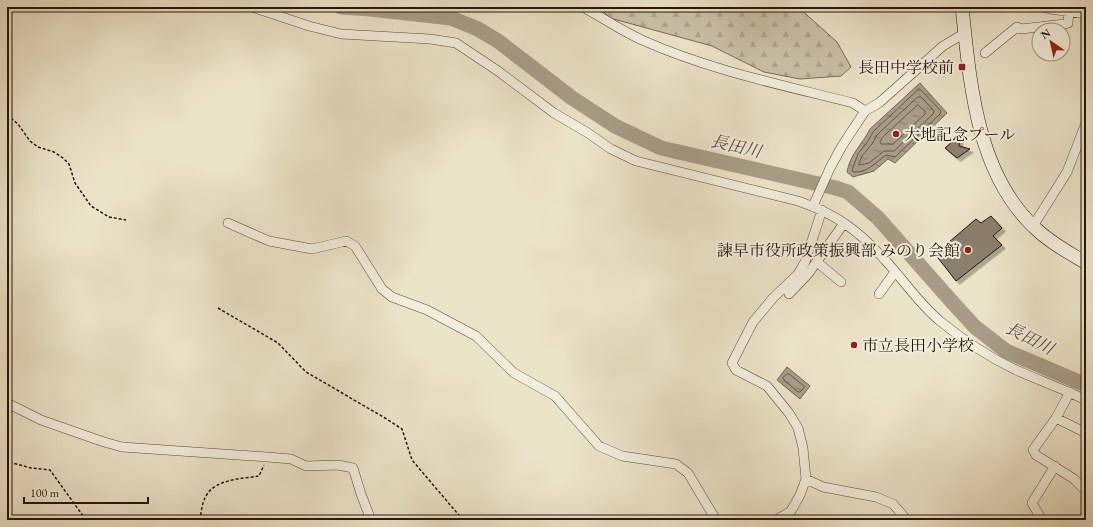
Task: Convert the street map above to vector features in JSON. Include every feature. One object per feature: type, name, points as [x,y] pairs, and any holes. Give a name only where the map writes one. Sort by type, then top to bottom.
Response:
[{"type":"main road","points":[[962,7],[975,105],[982,138],[992,168],[1010,199],[1033,226],[1053,243],[1086,263]]},
{"type":"street","points":[[252,7],[309,26],[341,34],[430,39],[456,43],[498,70],[554,114],[588,133],[611,149],[636,161],[798,201],[814,203],[822,210],[839,219],[861,235],[886,260],[911,291],[938,320],[982,351],[1016,369],[1086,400]]},
{"type":"street","points":[[584,7],[641,39],[676,54],[706,65],[853,103],[865,111]]},
{"type":"street","points":[[1042,7],[1086,14]]},
{"type":"street","points":[[985,52],[1017,27],[1021,29],[1068,23],[1069,12]]},
{"type":"street","points":[[814,203],[842,146],[865,111],[879,103],[943,46],[965,33]]},
{"type":"street","points":[[1033,226],[1067,172],[1086,123]]},
{"type":"street","points":[[776,520],[791,511],[800,496],[806,479],[803,448],[798,428],[789,413],[767,386],[736,370],[732,362],[752,322],[773,298],[798,274],[805,262],[822,210]]},
{"type":"street","points":[[228,223],[269,241],[312,249],[346,241],[355,246],[382,289],[392,297],[427,310],[476,336],[514,373],[555,396],[599,446],[622,456],[676,464],[688,473],[716,520]]},
{"type":"street","points":[[789,294],[808,274],[844,223]]},
{"type":"street","points":[[817,262],[841,282]]},
{"type":"street","points":[[879,294],[895,272]]},
{"type":"street","points":[[1070,392],[1056,418],[1033,450],[1036,456],[1055,466],[1074,479],[1086,491]]},
{"type":"street","points":[[7,403],[41,420],[104,442],[122,446],[267,456],[291,459],[306,466],[338,465],[353,468],[371,520]]},
{"type":"street","points":[[1056,418],[1086,433]]},
{"type":"street","points":[[1042,520],[1032,503],[1055,466]]},
{"type":"street","points":[[806,479],[823,487],[882,499],[893,504],[907,520]]},
{"type":"path","points":[[7,115],[18,124],[30,141],[38,147],[54,152],[69,164],[75,183],[91,206],[109,217],[126,220]]},
{"type":"path","points":[[218,308],[278,343],[306,372],[402,429],[412,460],[463,520]]},
{"type":"path","points":[[200,520],[205,498],[215,486],[235,480],[259,476],[267,456]]},
{"type":"path","points":[[7,466],[9,462],[31,468],[50,470],[86,520]]},
{"type":"green space","points":[[599,7],[798,7],[837,42],[851,67],[841,76],[800,79],[764,72],[712,46],[610,18]]},
{"type":"water","name":"大地記念プール","points":[[920,83],[947,113],[895,163],[888,159],[874,171],[853,177],[847,172],[851,160],[870,129]]},
{"type":"water","points":[[787,367],[810,386],[800,399],[777,380]]},
{"type":"building","points":[[960,135],[959,146],[970,149],[957,158],[945,148]]},
{"type":"building","name":"諫早市役所政策振興部 みのり会館","points":[[991,216],[1002,228],[993,236],[1002,245],[956,281],[935,254],[976,219],[981,223]]},
{"type":"waterway","name":"長田川","points":[[341,7],[451,18],[478,29],[498,41],[572,98],[615,126],[661,148],[848,192],[878,218],[975,327],[1006,351],[1086,385]]},
{"type":"place","name":"長田中学校前","points":[[962,67]]},
{"type":"place","name":"大地記念プール","points":[[896,134]]},
{"type":"place","name":"諫早市役所政策振興部 みのり会館","points":[[968,250]]},
{"type":"place","name":"市立長田小学校","points":[[854,345]]}]
